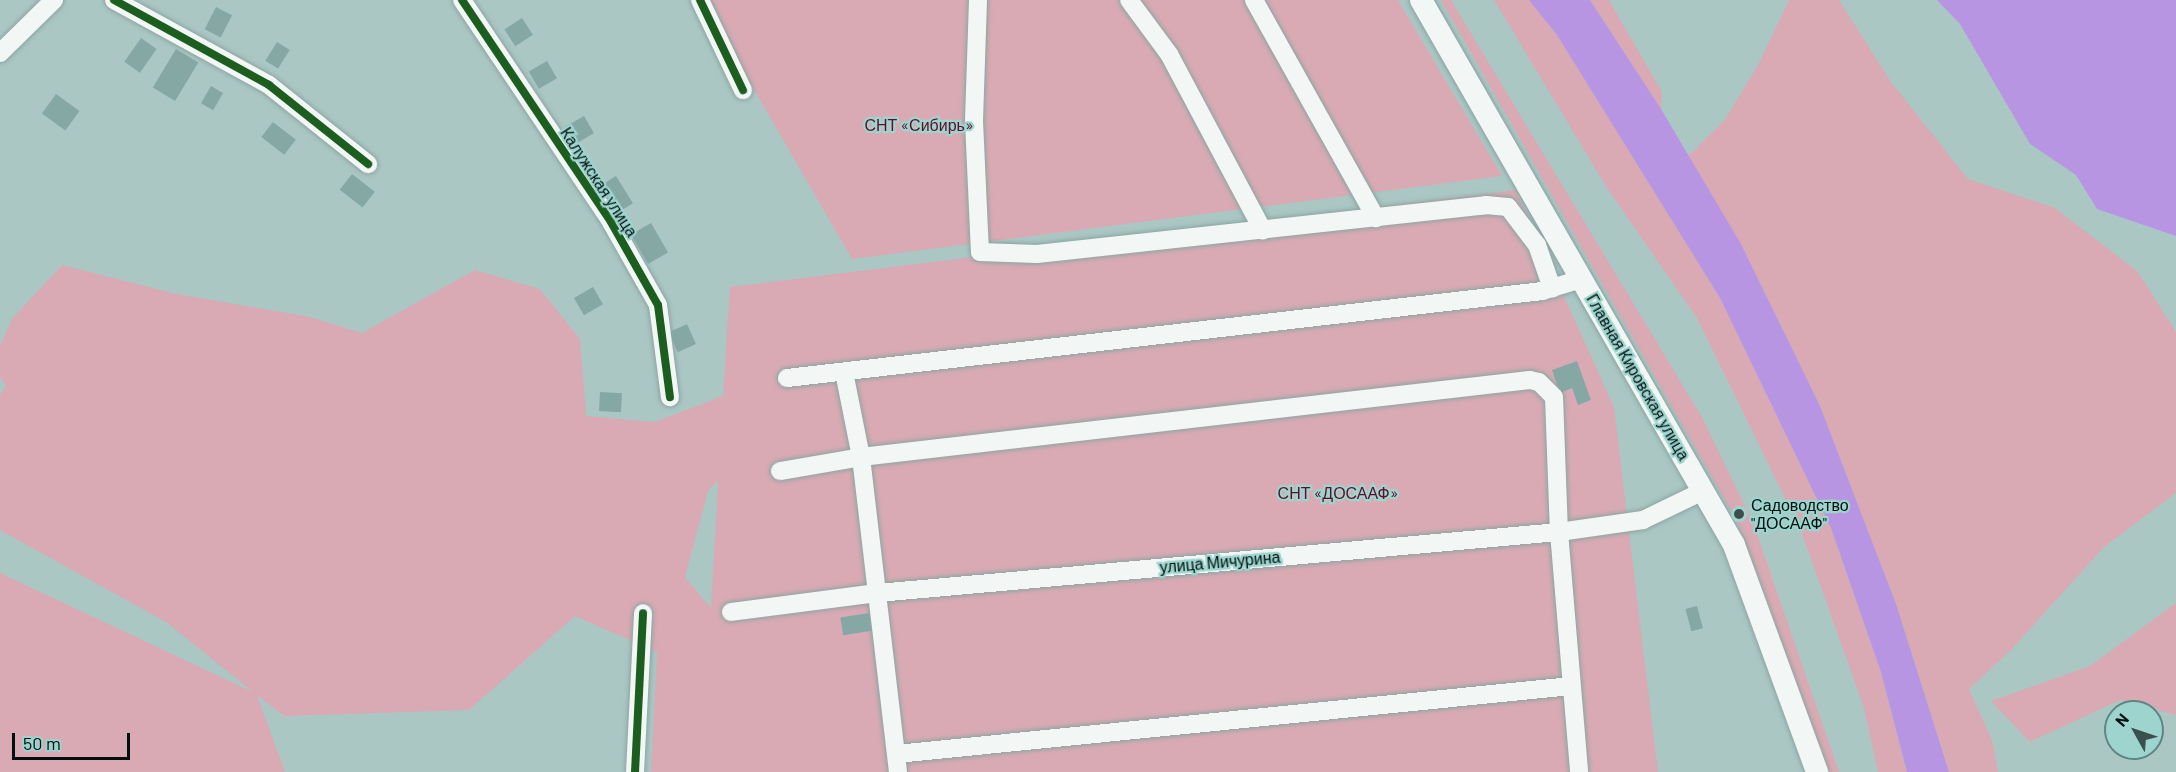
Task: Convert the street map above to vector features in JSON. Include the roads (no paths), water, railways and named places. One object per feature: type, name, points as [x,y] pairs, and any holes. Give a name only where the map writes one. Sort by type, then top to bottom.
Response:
[{"type":"main road","name":"Главная Кировская улица","points":[[1421,0],[1734,545],[1817,772]]},
{"type":"street","points":[[0,53],[54,0]]},
{"type":"street","points":[[114,0],[269,85],[369,164]]},
{"type":"street","name":"Калужская улица","points":[[462,0],[611,222],[658,305],[670,396]]},
{"type":"street","points":[[700,0],[743,90]]},
{"type":"street","points":[[978,0],[974,121],[980,252],[1036,254],[1486,205],[1508,207],[1537,245],[1552,288]]},
{"type":"street","points":[[1129,0],[1169,54],[1263,231]]},
{"type":"street","points":[[1254,0],[1376,218]]},
{"type":"street","points":[[787,378],[1552,288],[1581,279]]},
{"type":"street","points":[[844,372],[861,457],[898,763],[1570,686]]},
{"type":"street","points":[[780,471],[861,457],[1530,380],[1549,389],[1554,397],[1559,532],[1570,686],[1579,772]]},
{"type":"street","name":"улица Мичурина","points":[[731,612],[878,593],[1559,532],[1642,520],[1703,491]]},
{"type":"street","points":[[635,772],[643,613]]},
{"type":"place","name":"Садоводство \"ДОСААФ\"","points":[[1739,514]]},
{"type":"park label","name":"СНТ «Сибирь»","points":[[919,125]]},
{"type":"park label","name":"СНТ «ДОСААФ»","points":[[1338,493]]}]
